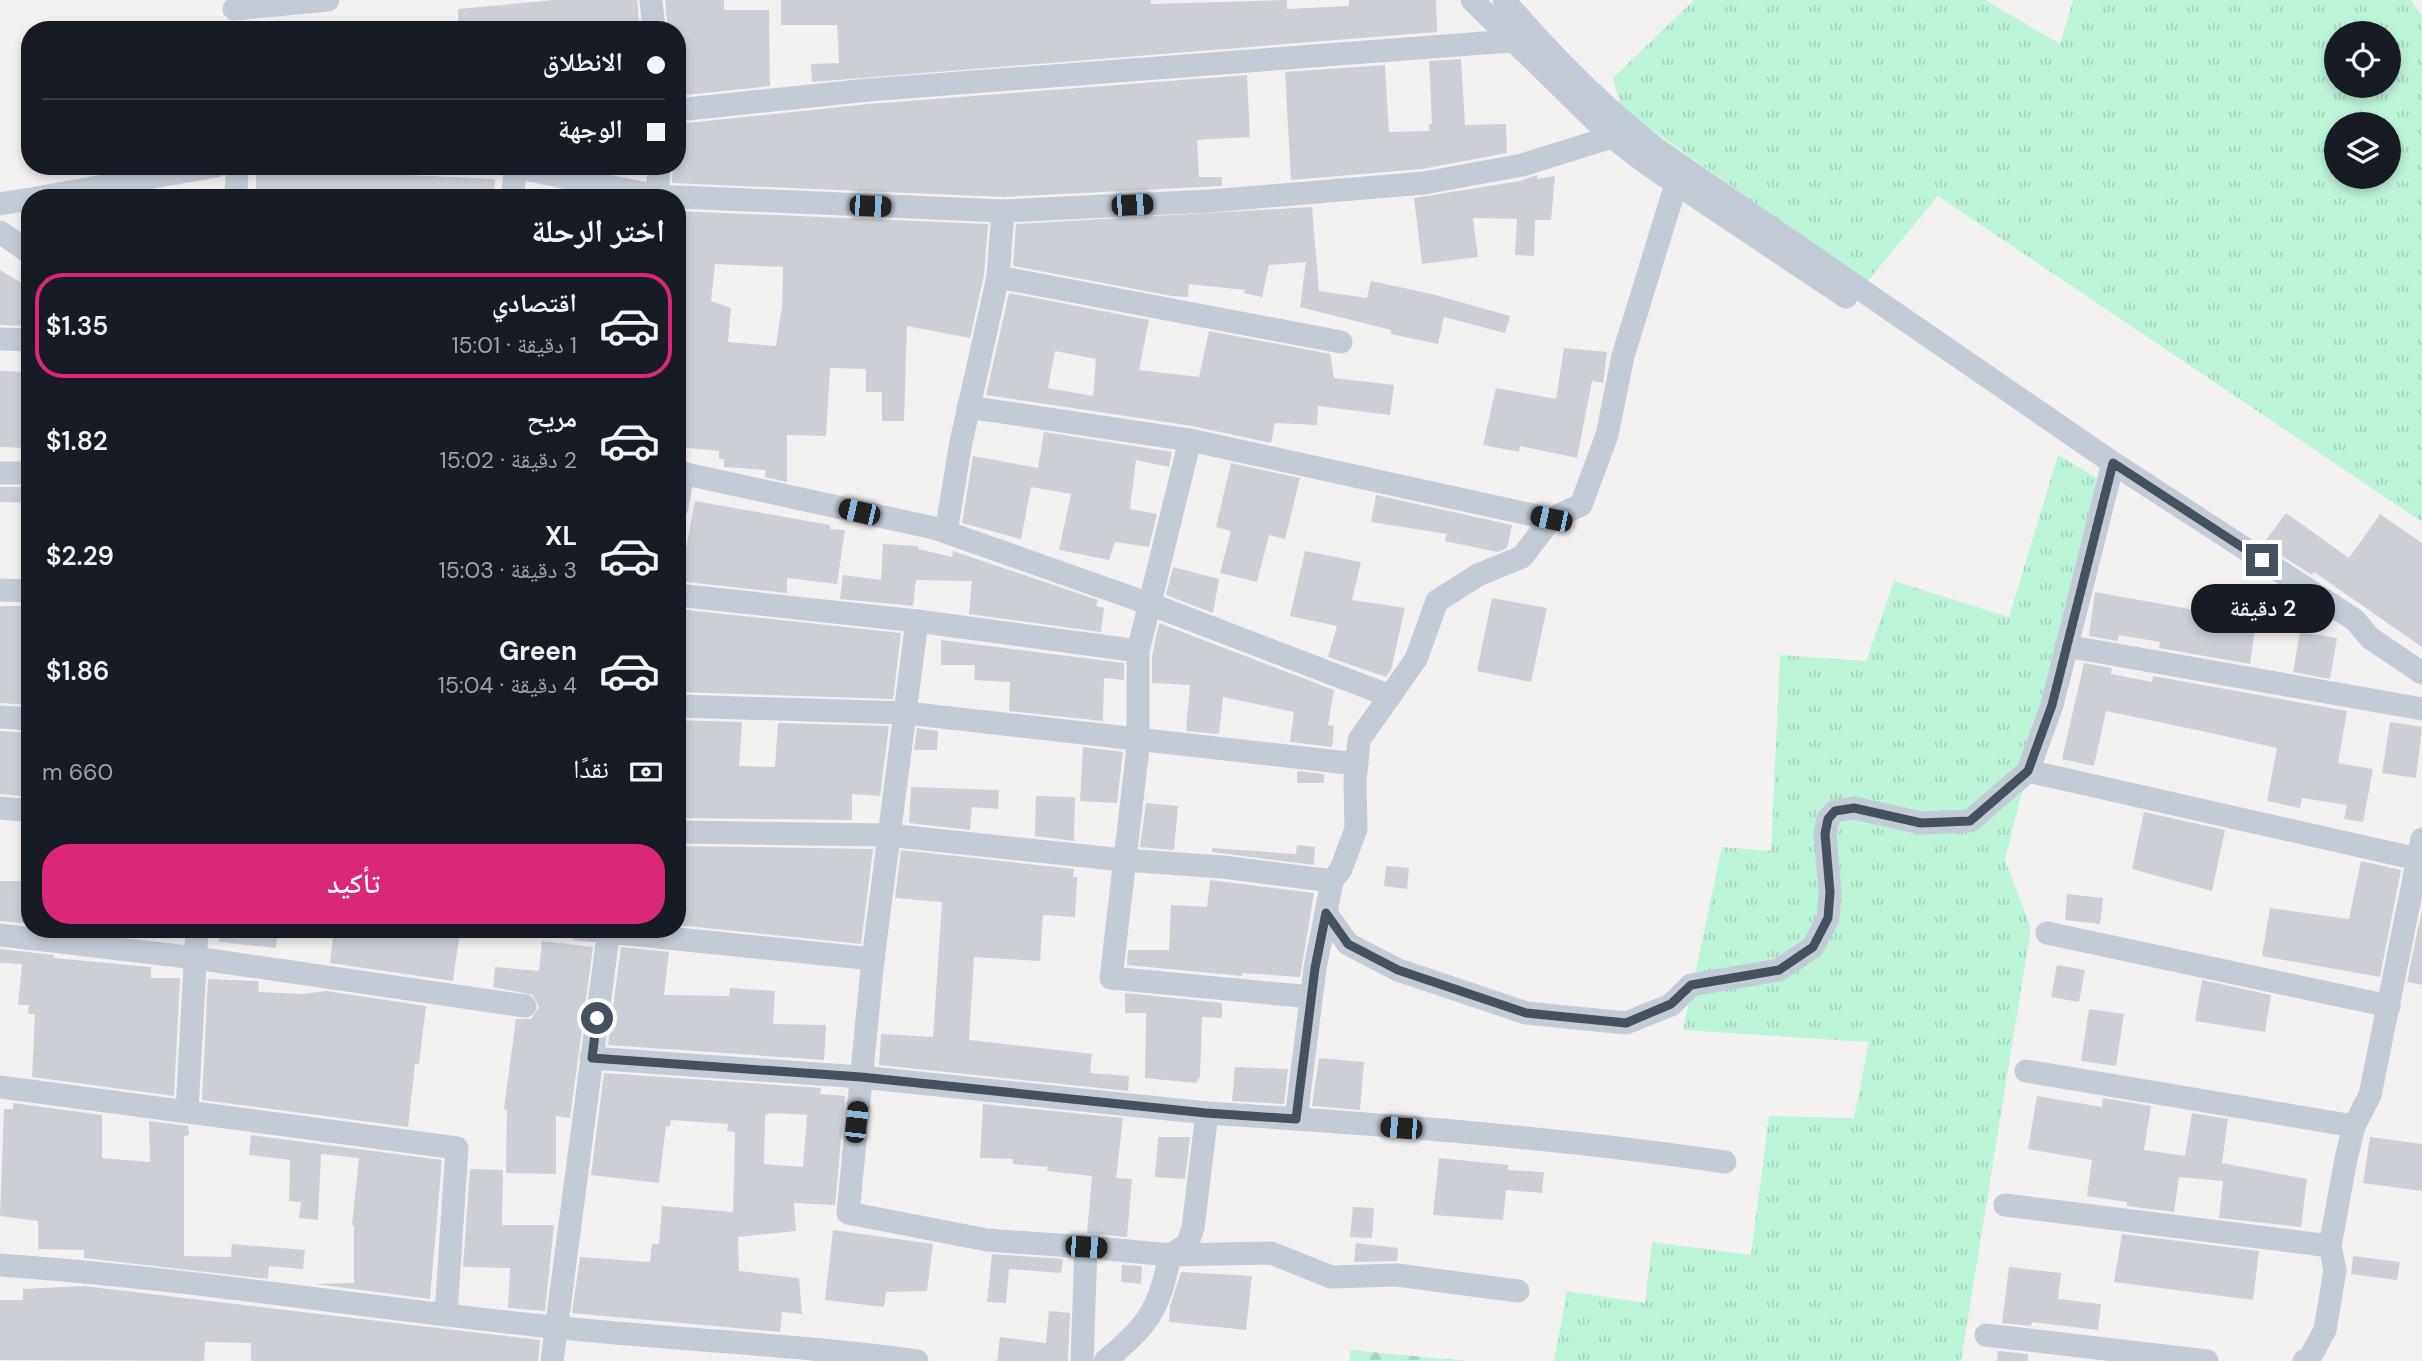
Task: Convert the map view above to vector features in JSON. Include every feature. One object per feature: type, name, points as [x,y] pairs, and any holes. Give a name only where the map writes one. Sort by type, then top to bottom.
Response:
[{"type":"street","points":[[234,13],[328,0]]},
{"type":"street","points":[[651,0],[653,21]]},
{"type":"street","points":[[1472,0],[1510,41],[1617,129],[1676,184],[2110,470],[2355,620],[2370,638],[2422,673]]},
{"type":"street","points":[[1504,0],[1617,129],[2110,470]]},
{"type":"street","points":[[686,109],[868,90],[1510,41]]},
{"type":"street","points":[[686,198],[1003,211],[1210,201],[1424,183],[1522,165],[1617,129]]},
{"type":"street","points":[[87,189],[165,175]]},
{"type":"street","points":[[554,175],[619,189]]},
{"type":"street","points":[[1296,1119],[1311,997],[1332,881],[1341,869],[1356,829],[1359,740],[1416,659],[1437,601],[1478,575],[1522,557],[1551,519],[1581,505],[1607,435],[1623,356],[1676,184]]},
{"type":"street","points":[[0,204],[21,200]]},
{"type":"street","points":[[946,532],[968,407],[998,277],[1003,211]]},
{"type":"street","points":[[0,232],[21,247]]},
{"type":"street","points":[[998,277],[1341,342]]},
{"type":"street","points":[[0,339],[21,340]]},
{"type":"street","points":[[968,407],[1190,440],[1551,519]]},
{"type":"street","points":[[1190,440],[1138,651],[1138,740],[1111,978],[1311,997]]},
{"type":"street","points":[[1326,913],[1348,944],[1398,970],[1526,1013],[1626,1023],[1671,1004],[1691,985],[1779,970],[1813,947],[1828,918],[1830,892],[1825,834],[1828,819],[1835,811],[1854,808],[1921,823],[1970,821],[2028,771],[2052,705],[2110,470]]},
{"type":"street","points":[[0,473],[21,473]]},
{"type":"street","points":[[686,473],[946,532],[1150,604],[1390,696]]},
{"type":"street","points":[[0,590],[21,591]]},
{"type":"street","points":[[686,595],[917,621],[1138,651]]},
{"type":"street","points":[[917,621],[873,959],[848,1213],[987,1240],[1170,1255],[1271,1253],[1331,1277],[1397,1275],[1518,1291]]},
{"type":"street","points":[[2066,646],[2422,709]]},
{"type":"street","points":[[686,706],[906,713],[1357,764]]},
{"type":"street","points":[[0,717],[21,718]]},
{"type":"street","points":[[2028,771],[2421,853],[2370,1095],[2354,1126],[2330,1246],[2335,1270],[2325,1329],[2309,1359],[2304,1361]]},
{"type":"street","points":[[0,808],[21,810]]},
{"type":"street","points":[[686,832],[888,835],[1123,860],[1223,867],[1332,881]]},
{"type":"street","points":[[2047,933],[2389,1006]]},
{"type":"street","points":[[0,934],[21,937]]},
{"type":"street","points":[[33,938],[196,958],[525,1006]]},
{"type":"street","points":[[187,1111],[197,938]]},
{"type":"street","points":[[552,1361],[554,1327],[608,938]]},
{"type":"street","points":[[675,938],[873,959]]},
{"type":"street","points":[[592,1058],[861,1077],[1206,1113],[1646,1150],[1725,1162]]},
{"type":"street","points":[[2026,1071],[2354,1126]]},
{"type":"street","points":[[0,1087],[457,1148],[446,1314]]},
{"type":"street","points":[[1104,1361],[1142,1331],[1162,1293],[1170,1255],[1187,1245],[1193,1228],[1206,1113]]},
{"type":"street","points":[[2005,1205],[2330,1246]]},
{"type":"street","points":[[1082,1361],[1086,1247]]},
{"type":"street","points":[[0,1265],[93,1271],[554,1327],[916,1361]]},
{"type":"street","points":[[1986,1335],[2207,1361]]},
{"type":"green space","points":[[1694,0],[1985,0],[2060,44],[2073,0],[2411,0],[2422,15],[2422,522],[1938,196],[1867,282],[1621,108],[1613,78]]},
{"type":"green space","points":[[2058,455],[2100,480],[2005,860],[2031,928],[1961,1361],[1554,1361],[1567,1291],[1645,1303],[1652,1242],[1751,1255],[1769,1116],[1854,1118],[1869,1042],[1683,1030],[1722,847],[1771,851],[1780,655],[1866,661],[1894,581],[2009,617]]},
{"type":"green space","points":[[1351,1350],[1467,1361],[1349,1361]]},
{"type":"building","points":[[554,0],[637,0],[639,21],[458,21],[458,9]]},
{"type":"building","points":[[665,0],[724,0],[724,10],[769,10],[770,86],[686,95],[686,21],[667,21]]},
{"type":"building","points":[[781,0],[1151,0],[1151,4],[1287,0],[1287,9],[1349,6],[1349,0],[1436,0],[1437,32],[812,82],[811,64],[839,63],[837,25],[781,25]]},
{"type":"building","points":[[1461,59],[1465,125],[1506,124],[1507,153],[1422,169],[1291,180],[1285,72],[1385,65],[1389,132],[1429,131],[1429,124],[1432,124],[1429,61]]},
{"type":"building","points":[[1247,75],[1250,137],[1197,140],[1199,177],[1222,177],[1222,186],[1003,197],[672,183],[672,175],[686,175],[686,123],[869,104]]},
{"type":"building","points":[[256,175],[408,175],[495,179],[494,189],[256,189]]},
{"type":"building","points":[[1537,175],[1537,179],[1555,176],[1551,220],[1535,220],[1534,256],[1515,255],[1517,219],[1473,218],[1478,257],[1422,264],[1414,198],[1520,181]]},
{"type":"building","points":[[1312,207],[1319,291],[1367,298],[1371,281],[1432,294],[1510,316],[1505,333],[1444,317],[1438,344],[1391,334],[1391,330],[1300,307],[1306,262],[1269,265],[1262,297],[1244,293],[1245,290],[1189,284],[1188,297],[1172,296],[1013,266],[1016,224]]},
{"type":"building","points":[[686,211],[988,224],[984,275],[970,338],[907,326],[904,421],[882,421],[882,392],[866,392],[866,369],[830,368],[826,436],[787,435],[787,482],[765,477],[766,470],[724,467],[724,459],[719,459],[719,451],[686,448]],"holes":[[[715,264],[783,267],[782,306],[776,346],[728,342],[731,308],[711,301]]]},
{"type":"building","points":[[0,270],[21,283],[21,326],[0,325]]},
{"type":"building","points":[[1009,293],[1149,320],[1139,370],[1199,377],[1209,331],[1330,354],[1334,378],[1394,385],[1390,415],[1318,406],[1317,425],[1275,423],[1271,443],[1192,426],[986,395]],"holes":[[[1055,351],[1096,359],[1093,396],[1048,388]]]},
{"type":"building","points":[[1564,348],[1607,352],[1603,383],[1592,381],[1577,458],[1520,446],[1519,452],[1483,445],[1496,388],[1556,399]]},
{"type":"building","points":[[0,371],[21,372],[21,448],[0,447]]},
{"type":"building","points":[[1044,432],[1172,452],[1169,467],[1136,460],[1130,509],[1157,514],[1149,547],[1115,542],[1109,560],[1059,550],[1071,494],[1031,487],[1021,539],[962,523],[973,456],[1038,468]]},
{"type":"building","points":[[1231,463],[1300,478],[1285,539],[1269,535],[1257,582],[1220,573],[1231,531],[1216,527]]},
{"type":"building","points":[[0,487],[21,487],[21,503],[0,502]]},
{"type":"building","points":[[1376,495],[1512,525],[1507,548],[1498,552],[1445,541],[1447,534],[1371,522]]},
{"type":"building","points":[[695,501],[845,530],[837,584],[787,578],[787,593],[686,582],[686,548]]},
{"type":"building","points":[[2286,513],[2349,558],[2380,514],[2422,543],[2422,647],[2314,572],[2312,575],[2263,544]]},
{"type":"building","points":[[883,544],[918,546],[918,549],[952,557],[953,551],[1098,600],[1096,606],[1104,608],[1101,632],[969,614],[972,581],[916,580],[913,606],[840,599],[843,575],[881,580]]},
{"type":"building","points":[[1305,551],[1361,562],[1352,600],[1405,608],[1391,670],[1386,677],[1328,657],[1337,626],[1290,616]]},
{"type":"building","points":[[1173,567],[1219,579],[1213,613],[1166,595]]},
{"type":"building","points":[[2095,592],[2256,621],[2250,664],[2159,648],[2160,642],[2119,635],[2117,641],[2089,636]]},
{"type":"building","points":[[1492,598],[1547,608],[1531,682],[1477,671]]},
{"type":"building","points":[[0,606],[21,606],[21,704],[0,703]]},
{"type":"building","points":[[686,610],[901,633],[893,699],[686,692]]},
{"type":"building","points":[[1159,623],[1334,690],[1328,725],[1334,726],[1332,747],[1290,742],[1294,712],[1223,697],[1219,734],[1186,731],[1190,685],[1152,683],[1152,656]]},
{"type":"building","points":[[2300,632],[2337,638],[2330,679],[2293,672]]},
{"type":"building","points":[[941,640],[1124,663],[1124,680],[1104,678],[1103,721],[1009,711],[1010,682],[974,680],[975,665],[941,665]]},
{"type":"building","points":[[2084,663],[2112,668],[2111,674],[2152,682],[2153,676],[2347,711],[2338,763],[2373,769],[2363,822],[2344,819],[2347,805],[2302,798],[2300,808],[2267,801],[2277,748],[2106,711],[2094,766],[2062,759]]},
{"type":"building","points":[[686,720],[742,722],[739,766],[775,767],[778,723],[889,726],[880,796],[852,794],[852,820],[686,818]]},
{"type":"building","points":[[2390,722],[2422,727],[2416,778],[2382,773]]},
{"type":"building","points":[[917,728],[938,731],[937,750],[914,750]]},
{"type":"building","points":[[0,731],[21,732],[21,796],[0,794]]},
{"type":"building","points":[[1083,747],[1123,752],[1117,803],[1080,801]]},
{"type":"building","points":[[1297,771],[1324,774],[1324,783],[1297,783]]},
{"type":"building","points":[[911,787],[999,790],[998,809],[972,807],[970,830],[909,823]]},
{"type":"building","points":[[1036,796],[1075,797],[1074,841],[1035,836]]},
{"type":"building","points":[[1146,803],[1178,806],[1174,850],[1140,847]]},
{"type":"building","points":[[2144,812],[2225,830],[2212,891],[2132,869]]},
{"type":"building","points":[[1297,845],[1315,847],[1314,865],[1212,852],[1212,848],[1296,854]]},
{"type":"building","points":[[686,846],[873,849],[861,944],[686,926]]},
{"type":"building","points":[[901,850],[1074,869],[1073,877],[1077,877],[1075,917],[1043,915],[1040,961],[974,957],[969,1040],[1092,1054],[1090,1073],[1129,1076],[1128,1091],[879,1065],[881,1034],[933,1037],[942,902],[895,898]]},
{"type":"building","points":[[2361,861],[2401,870],[2380,977],[2262,956],[2270,908],[2349,919]]},
{"type":"building","points":[[1386,866],[1409,868],[1407,889],[1384,886]]},
{"type":"building","points":[[1210,880],[1314,893],[1300,977],[1242,973],[1242,976],[1127,965],[1128,950],[1169,950],[1171,905],[1207,907]]},
{"type":"building","points":[[0,881],[21,881],[21,923],[0,921]]},
{"type":"building","points":[[2067,894],[2103,898],[2100,924],[2065,920]]},
{"type":"building","points":[[2422,909],[2422,985],[2407,982]]},
{"type":"building","points":[[219,938],[277,938],[276,948],[219,942]]},
{"type":"building","points":[[333,938],[459,938],[453,981],[330,963]]},
{"type":"building","points":[[542,941],[593,947],[570,1118],[556,1116],[556,1174],[506,1173],[507,1110],[504,1109],[516,1019],[531,1019],[539,1007],[533,995],[493,987],[495,967],[539,971]]},
{"type":"building","points":[[621,947],[669,952],[664,995],[729,996],[730,988],[775,991],[773,1024],[826,1025],[824,1060],[608,1045]]},
{"type":"building","points":[[0,949],[54,955],[54,958],[151,967],[151,978],[180,978],[174,1096],[32,1077],[35,1014],[28,1014],[29,1005],[18,1005],[22,964],[0,963]]},
{"type":"building","points":[[2057,965],[2085,970],[2079,1002],[2051,997]]},
{"type":"building","points":[[208,979],[258,981],[259,992],[302,994],[326,991],[426,1006],[419,1064],[415,1064],[408,1127],[202,1100]]},
{"type":"building","points":[[2202,980],[2271,995],[2265,1032],[2195,1021]]},
{"type":"building","points":[[1125,993],[1222,1003],[1222,1018],[1202,1017],[1200,1077],[1196,1083],[1145,1078],[1146,1013],[1125,1013]]},
{"type":"building","points":[[2089,1009],[2124,1014],[2116,1066],[2081,1061]]},
{"type":"building","points":[[1319,1058],[1364,1062],[1360,1110],[1312,1106]]},
{"type":"building","points":[[1235,1067],[1288,1069],[1284,1104],[1232,1101]]},
{"type":"building","points":[[604,1073],[821,1088],[820,1094],[845,1096],[835,1205],[794,1203],[796,1231],[738,1237],[739,1271],[799,1278],[802,1314],[782,1312],[780,1332],[572,1313],[580,1257],[650,1262],[652,1244],[659,1244],[662,1206],[733,1212],[735,1132],[727,1131],[728,1124],[671,1120],[670,1127],[666,1126],[659,1183],[591,1175]],"holes":[[[765,1115],[807,1115],[803,1167],[764,1164]]]},
{"type":"building","points":[[2037,1096],[2102,1107],[2103,1098],[2151,1106],[2144,1150],[2185,1156],[2192,1113],[2228,1119],[2222,1163],[2307,1179],[2301,1227],[2219,1218],[2223,1181],[2179,1177],[2174,1212],[2127,1206],[2127,1202],[2087,1196],[2092,1160],[2028,1149]]},
{"type":"building","points":[[13,1103],[102,1115],[102,1158],[150,1162],[149,1121],[188,1126],[189,1135],[184,1136],[184,1256],[231,1257],[232,1244],[305,1250],[303,1269],[269,1266],[268,1279],[84,1258],[84,1250],[38,1249],[38,1221],[0,1216],[4,1109],[13,1109]]},
{"type":"building","points":[[983,1104],[1123,1118],[1116,1178],[1132,1179],[1127,1237],[1087,1233],[1092,1176],[1047,1171],[1048,1167],[1013,1164],[1013,1159],[980,1158]]},
{"type":"building","points":[[251,1135],[442,1160],[430,1299],[315,1284],[354,1283],[352,1225],[359,1158],[321,1154],[318,1220],[299,1218],[301,1202],[289,1201],[290,1160],[249,1155]]},
{"type":"building","points":[[1158,1137],[1190,1137],[1185,1179],[1155,1177]]},
{"type":"building","points":[[2370,1137],[2422,1144],[2422,1191],[2363,1183]]},
{"type":"building","points":[[1439,1158],[1508,1165],[1508,1170],[1544,1172],[1542,1193],[1506,1190],[1503,1220],[1433,1215]]},
{"type":"building","points":[[470,1169],[503,1170],[502,1225],[554,1225],[545,1311],[508,1308],[510,1268],[463,1267]]},
{"type":"building","points":[[1353,1207],[1374,1208],[1372,1238],[1350,1237]]},
{"type":"building","points":[[833,1230],[933,1244],[927,1291],[886,1292],[884,1307],[825,1300]]},
{"type":"building","points":[[2122,1234],[2259,1251],[2253,1300],[2114,1282]]},
{"type":"building","points":[[1356,1243],[1398,1248],[1397,1261],[1354,1262]]},
{"type":"building","points":[[992,1254],[1063,1259],[1061,1273],[1009,1269],[1006,1303],[987,1302]]},
{"type":"building","points":[[2353,1256],[2400,1262],[2397,1280],[2351,1274]]},
{"type":"building","points":[[1122,1265],[1142,1266],[1141,1284],[1121,1282]]},
{"type":"building","points":[[2009,1267],[2061,1273],[2058,1299],[2101,1304],[2098,1330],[2032,1322],[2031,1326],[2002,1323]]},
{"type":"building","points":[[1181,1272],[1252,1276],[1246,1330],[1169,1322],[1170,1306]]},
{"type":"building","points":[[83,1286],[540,1340],[538,1361],[251,1361],[251,1343],[205,1342],[204,1361],[0,1360],[0,1300],[23,1300],[23,1289]]},
{"type":"building","points":[[1049,1311],[1070,1313],[1068,1361],[997,1361],[1000,1337],[1046,1343]]},
{"type":"building","points":[[1998,1351],[2028,1354],[2028,1361],[1997,1361]]},
{"type":"route","points":[[597,1018],[592,1058],[861,1077],[1206,1113],[1296,1119],[1315,968],[1326,913],[1348,944],[1398,970],[1526,1013],[1626,1023],[1671,1004],[1691,985],[1779,970],[1813,947],[1828,918],[1830,892],[1825,834],[1828,819],[1835,811],[1854,808],[1921,823],[1970,821],[2028,771],[2052,705],[2107,477],[2113,463],[2262,560]]}]
